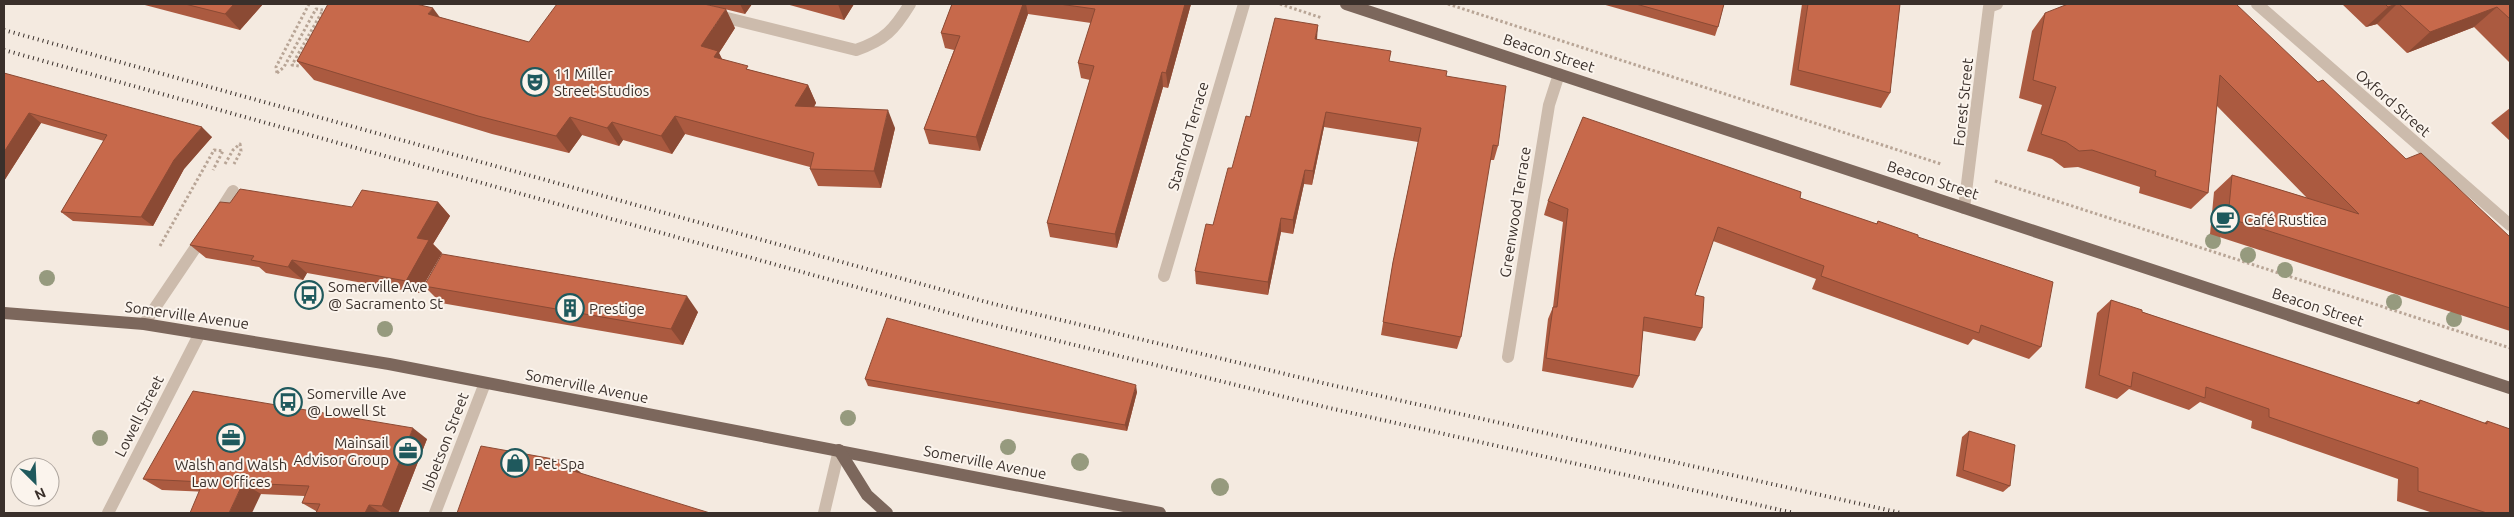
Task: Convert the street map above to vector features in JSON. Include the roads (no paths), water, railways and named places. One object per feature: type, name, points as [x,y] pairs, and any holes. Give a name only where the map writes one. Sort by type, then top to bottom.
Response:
[{"type":"main road","name":"Beacon Street","points":[[1346,4],[1370,7],[1559,74],[2510,388]]},
{"type":"main road","name":"Somerville Avenue","points":[[4,312],[144,324],[390,364],[1160,513]]},
{"type":"main road","points":[[839,450],[867,495],[887,513]]},
{"type":"street","points":[[705,12],[856,50],[878,43],[893,32],[910,4]]},
{"type":"street","name":"Stanford Terrace","points":[[1164,276],[1244,4]]},
{"type":"street","name":"Forest Street","points":[[1964,208],[1989,7],[1997,4]]},
{"type":"street","name":"Oxford Street","points":[[2257,4],[2510,225]]},
{"type":"street","name":"Greenwood Terrace","points":[[1508,357],[1550,105],[1559,74]]},
{"type":"street","points":[[144,324],[233,191]]},
{"type":"street","name":"Lowell Street","points":[[108,513],[200,333]]},
{"type":"street","name":"Ibbetson Street","points":[[435,513],[485,383]]},
{"type":"street","points":[[824,513],[839,450]]},
{"type":"railway","points":[[4,30],[990,303],[1327,384],[1901,513]]},
{"type":"railway","points":[[4,50],[982,322],[1325,407],[1794,513]]},
{"type":"place","name":"11 Miller Street Studios","points":[[535,82]]},
{"type":"place","name":"Café Rustica","points":[[2225,219]]},
{"type":"place","name":"Somerville Ave @ Sacramento St","points":[[309,295]]},
{"type":"place","name":"Prestige","points":[[570,308]]},
{"type":"place","name":"Somerville Ave @ Lowell St","points":[[288,402]]},
{"type":"place","name":"Walsh and Walsh Law Offices","points":[[231,438]]},
{"type":"place","name":"Mainsail Advisor Group","points":[[408,451]]},
{"type":"place","name":"Pet Spa","points":[[515,463]]}]
